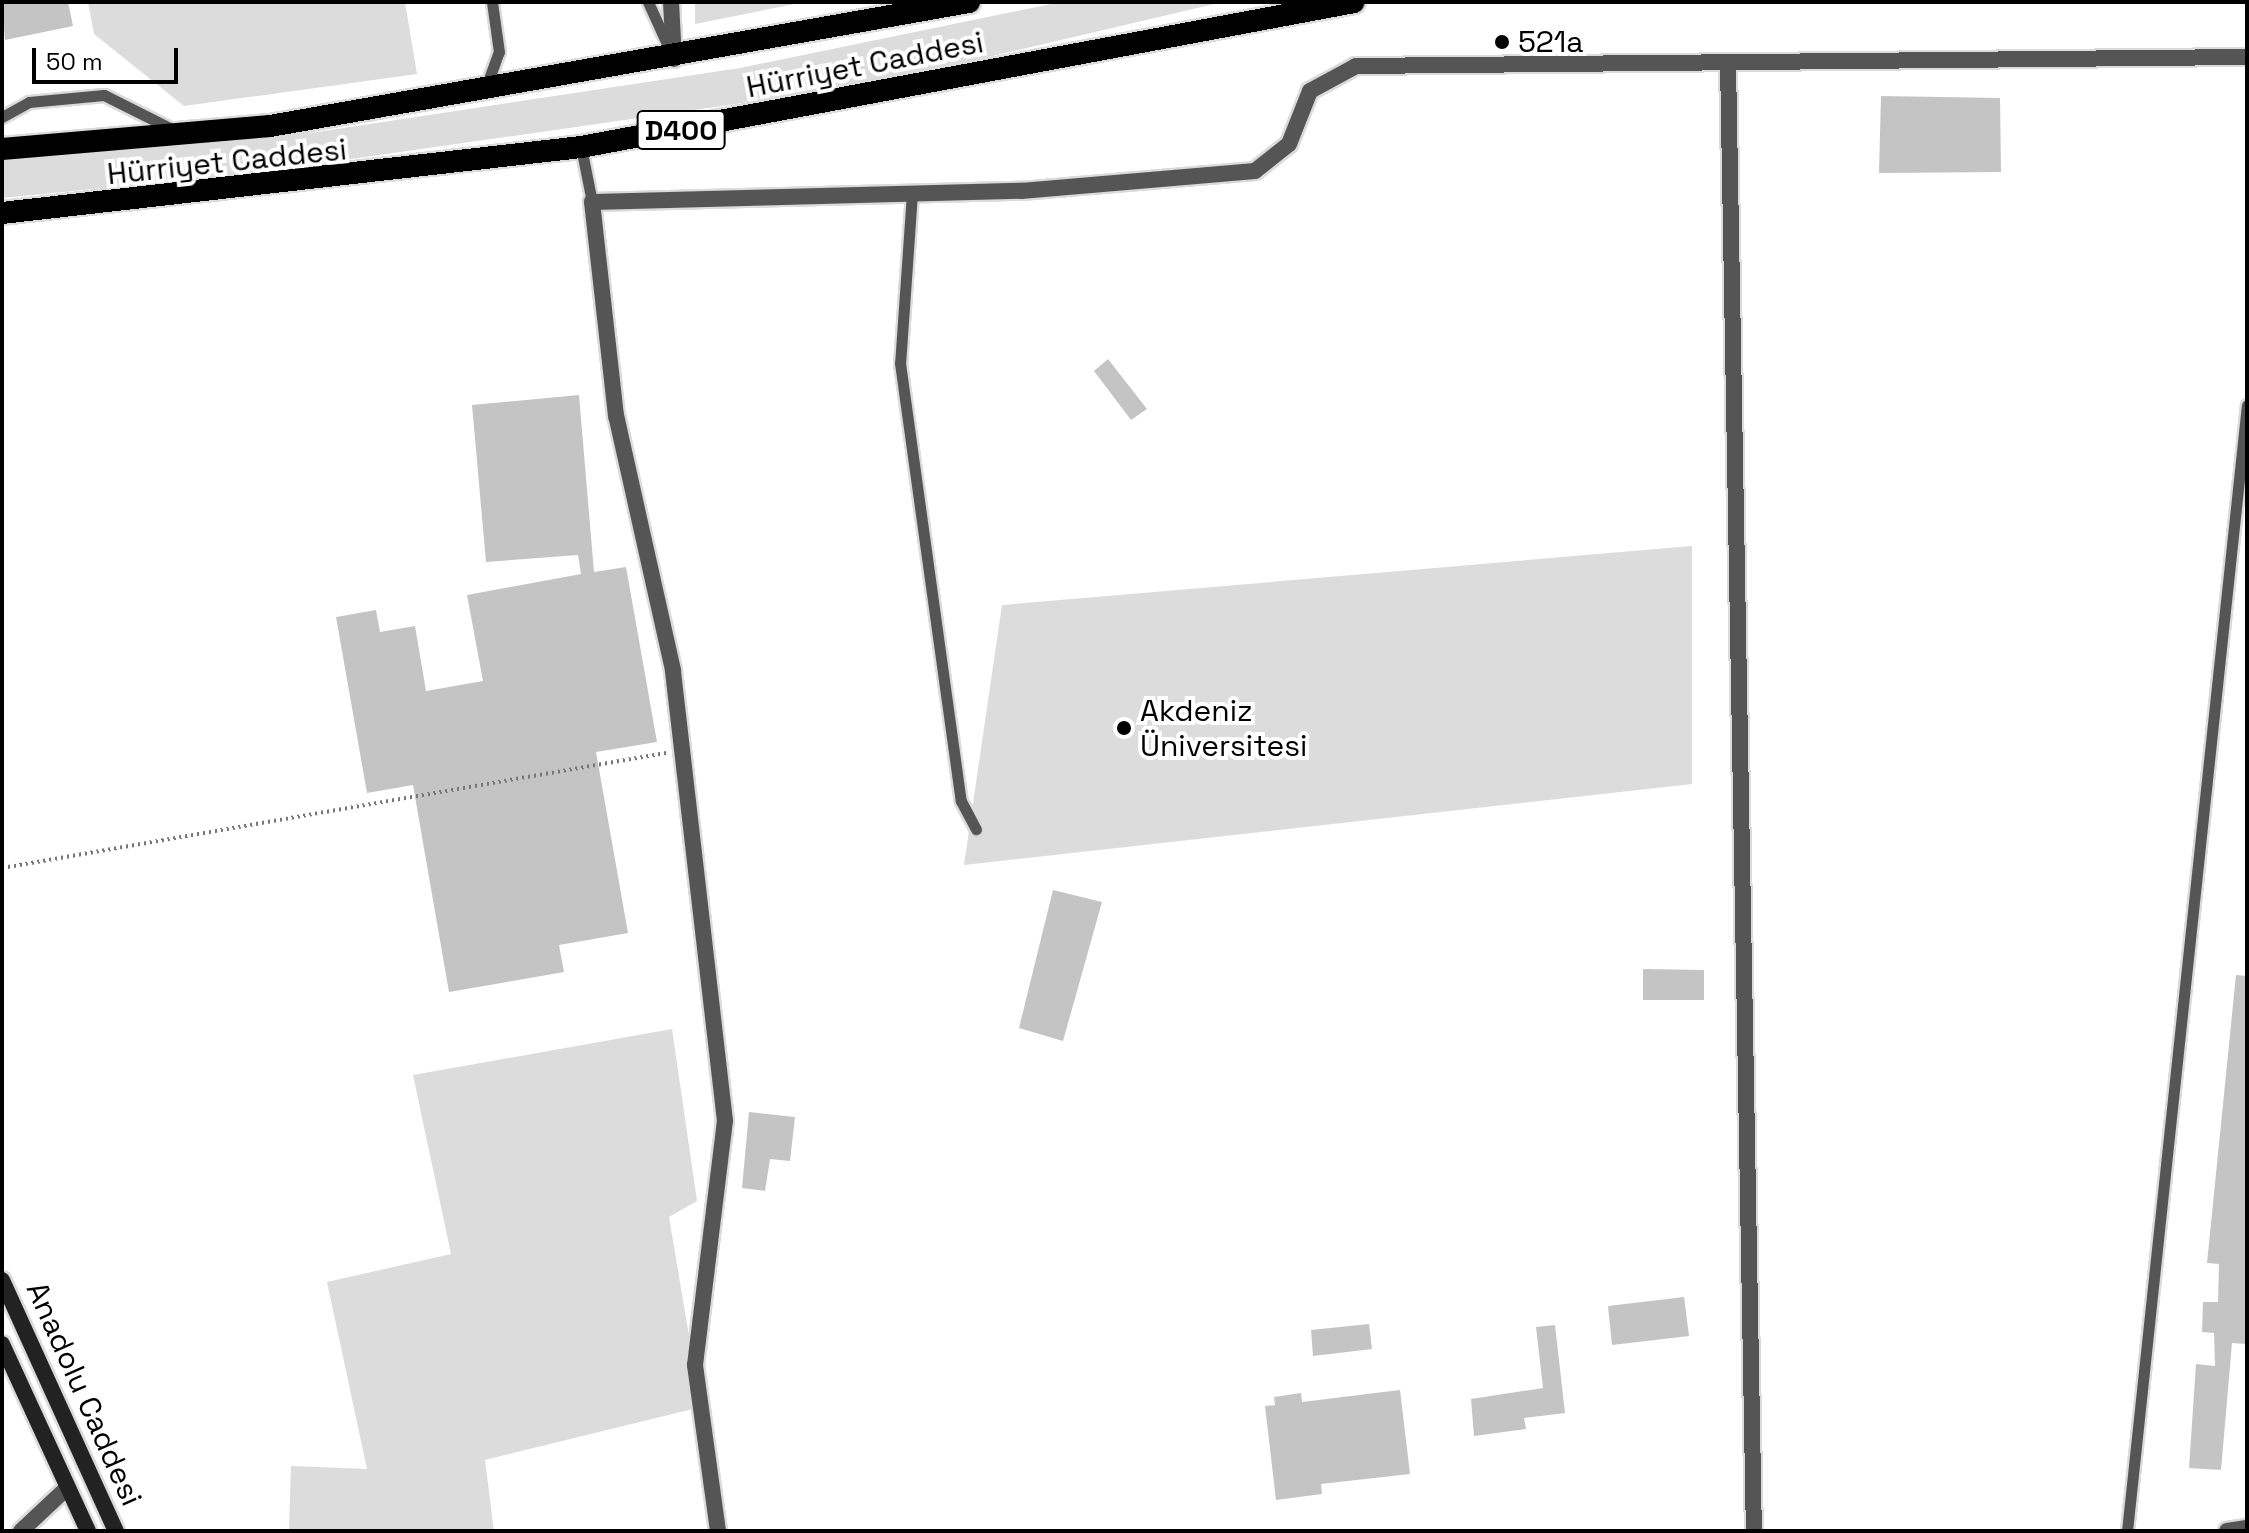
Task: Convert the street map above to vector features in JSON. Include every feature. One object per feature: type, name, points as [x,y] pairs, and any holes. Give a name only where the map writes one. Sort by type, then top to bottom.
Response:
[{"type":"highway","name":"Hürriyet Caddesi","points":[[2,149],[180,133],[485,90],[674,59],[969,2]]},
{"type":"highway","name":"Hürriyet Caddesi","points":[[2,213],[581,147],[1354,2]]},
{"type":"main road","name":"Anadolu Caddesi","points":[[2,1280],[116,1531]]},
{"type":"main road","name":"Anadolu Caddesi","points":[[2,1344],[88,1531]]},
{"type":"street","points":[[671,2],[674,59]]},
{"type":"street","points":[[718,1531],[695,1365],[725,1121],[673,670],[616,416],[592,202],[912,193],[1255,171],[1289,144],[1310,91],[1356,66],[2247,57]]},
{"type":"street","points":[[1728,62],[1754,1531]]},
{"type":"street","points":[[21,1531],[68,1487]]},
{"type":"street","points":[[2227,1531],[2247,1528]]},
{"type":"lane","points":[[485,90],[499,52],[492,2]]},
{"type":"lane","points":[[648,2],[674,59]]},
{"type":"lane","points":[[2,117],[29,102],[104,95],[180,133]]},
{"type":"lane","points":[[581,147],[592,202]]},
{"type":"lane","points":[[912,193],[899,306],[901,374],[958,788],[976,829]]},
{"type":"lane","points":[[2127,1531],[2247,405]]},
{"type":"path","points":[[2,868],[682,750]]},
{"type":"shaded area","points":[[88,2],[405,2],[417,74],[184,106],[94,34]]},
{"type":"shaded area","points":[[695,2],[805,2],[695,24]]},
{"type":"shaded area","points":[[1061,2],[1223,2],[928,71],[736,104],[247,174],[2,198],[2,162],[317,132],[740,68]]},
{"type":"shaded area","points":[[1692,546],[1692,784],[964,865],[1002,605]]},
{"type":"shaded area","points":[[672,1029],[697,1201],[669,1217],[701,1407],[485,1460],[494,1531],[289,1531],[291,1466],[367,1469],[327,1282],[451,1254],[413,1075]]},
{"type":"building","points":[[2,2],[68,2],[73,26],[5,40]]},
{"type":"building","points":[[1881,96],[2000,98],[2001,172],[1879,173]]},
{"type":"building","points":[[1108,359],[1147,409],[1131,420],[1094,371]]},
{"type":"building","points":[[579,395],[594,572],[626,567],[657,742],[596,752],[628,933],[559,945],[564,972],[449,992],[413,785],[367,793],[336,617],[376,610],[380,632],[415,626],[426,691],[483,681],[467,595],[581,574],[578,555],[486,562],[472,405]]},
{"type":"building","points":[[1053,890],[1102,902],[1063,1041],[1019,1028]]},
{"type":"building","points":[[1643,969],[1704,970],[1704,1000],[1643,1000]]},
{"type":"building","points":[[2236,975],[2247,976],[2247,1344],[2232,1343],[2221,1470],[2189,1468],[2196,1364],[2215,1366],[2214,1333],[2202,1332],[2203,1302],[2218,1302],[2219,1264],[2207,1263]]},
{"type":"building","points":[[749,1112],[795,1117],[790,1161],[770,1159],[765,1191],[742,1188]]},
{"type":"building","points":[[1684,1297],[1689,1336],[1612,1345],[1608,1306]]},
{"type":"building","points":[[1369,1324],[1372,1349],[1313,1356],[1311,1330]]},
{"type":"building","points":[[1555,1325],[1565,1413],[1524,1418],[1526,1429],[1474,1436],[1471,1399],[1543,1388],[1536,1327]]},
{"type":"building","points":[[1400,1390],[1410,1474],[1321,1484],[1322,1494],[1276,1500],[1265,1406],[1275,1405],[1274,1397],[1301,1393],[1302,1402]]},
{"type":"place","name":"521a","points":[[1502,42]]},
{"type":"place","name":"Akdeniz Üniversitesi","points":[[1124,728]]}]
